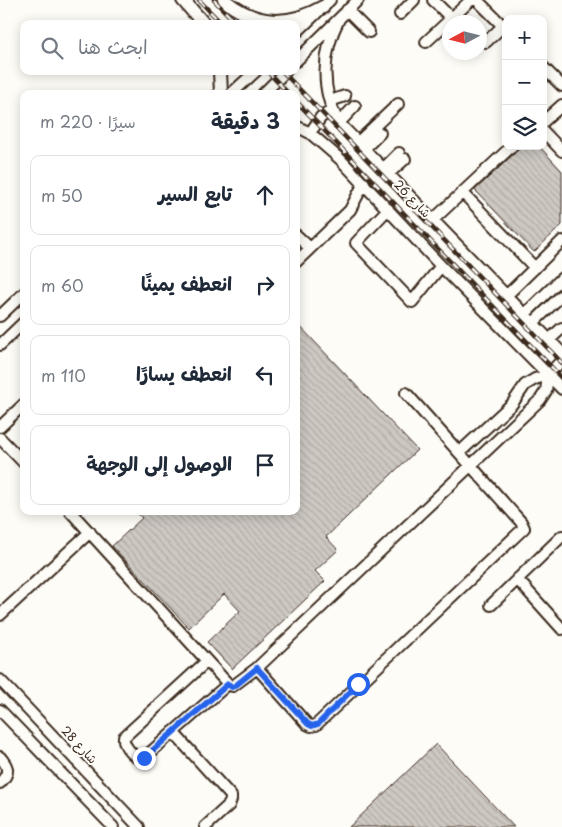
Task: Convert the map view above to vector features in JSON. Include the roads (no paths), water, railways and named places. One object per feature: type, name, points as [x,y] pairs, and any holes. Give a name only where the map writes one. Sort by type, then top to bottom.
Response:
[{"type":"main road","points":[[183,0],[200,20]]},
{"type":"main road","points":[[224,0],[246,15],[266,20]]},
{"type":"main road","points":[[289,20],[298,18],[327,3]]},
{"type":"main road","points":[[220,75],[221,90]]},
{"type":"street","points":[[300,57],[358,0]]},
{"type":"street","points":[[400,14],[414,0]]},
{"type":"street","points":[[465,15],[476,0]]},
{"type":"street","points":[[455,15],[476,0]]},
{"type":"street","points":[[476,0],[502,25]]},
{"type":"street","points":[[436,1],[448,15]]},
{"type":"street","points":[[300,29],[327,3]]},
{"type":"street","points":[[347,10],[369,32]]},
{"type":"street","name":"شارع 26","points":[[339,19],[329,42],[325,77],[331,106],[339,123],[562,353]]},
{"type":"street","points":[[426,42],[442,27]]},
{"type":"street","points":[[487,41],[502,29]]},
{"type":"street","points":[[553,77],[562,69]]},
{"type":"street","points":[[547,71],[562,86]]},
{"type":"street","points":[[235,90],[252,75]]},
{"type":"street","points":[[267,90],[282,75]]},
{"type":"street","points":[[310,133],[331,106],[345,96]]},
{"type":"street","points":[[361,146],[398,104]]},
{"type":"street","points":[[547,118],[562,105]]},
{"type":"street","points":[[339,123],[355,106]]},
{"type":"street","name":"شارع 26","points":[[300,128],[310,133],[364,184],[562,390]]},
{"type":"street","points":[[361,146],[380,133]]},
{"type":"street","points":[[547,135],[562,151]]},
{"type":"street","points":[[432,220],[508,150]]},
{"type":"street","points":[[385,171],[402,156]]},
{"type":"street","points":[[300,258],[350,210],[364,184]]},
{"type":"street","points":[[463,193],[535,268]]},
{"type":"street","points":[[388,210],[356,244],[412,302],[441,266]]},
{"type":"street","points":[[300,239],[310,248]]},
{"type":"street","points":[[507,295],[562,241]]},
{"type":"street","points":[[525,314],[562,278]]},
{"type":"street","points":[[533,322],[562,295]]},
{"type":"street","points":[[0,316],[20,297]]},
{"type":"street","points":[[0,345],[20,326]]},
{"type":"street","points":[[549,340],[562,328]]},
{"type":"street","points":[[460,452],[512,404],[525,385],[535,379],[548,375],[562,360]]},
{"type":"street","points":[[74,515],[232,687],[257,668],[544,396],[548,375]]},
{"type":"street","points":[[257,668],[308,724],[312,726],[318,724],[522,530],[524,524],[406,393]]},
{"type":"street","points":[[0,428],[20,408]]},
{"type":"street","points":[[0,438],[20,459]]},
{"type":"street","points":[[0,615],[90,532]]},
{"type":"street","points":[[491,605],[562,536]]},
{"type":"street","points":[[517,579],[562,629]]},
{"type":"street","points":[[207,661],[124,737],[123,741],[136,758],[144,758],[228,684]]},
{"type":"street","name":"شارع 28","points":[[0,680],[139,827]]},
{"type":"street","points":[[19,700],[1,715],[113,827]]},
{"type":"street","points":[[173,732],[232,796],[232,800],[228,805],[205,827]]},
{"type":"street","points":[[0,757],[7,766],[8,771],[7,776],[0,782]]},
{"type":"street","points":[[104,817],[117,804]]},
{"type":"railway","points":[[199,0],[218,20]]},
{"type":"railway","points":[[214,0],[233,20]]},
{"type":"railway","points":[[271,75],[285,90]]},
{"type":"railway","points":[[286,75],[562,363]]},
{"type":"railway","points":[[300,105],[562,378]]}]
